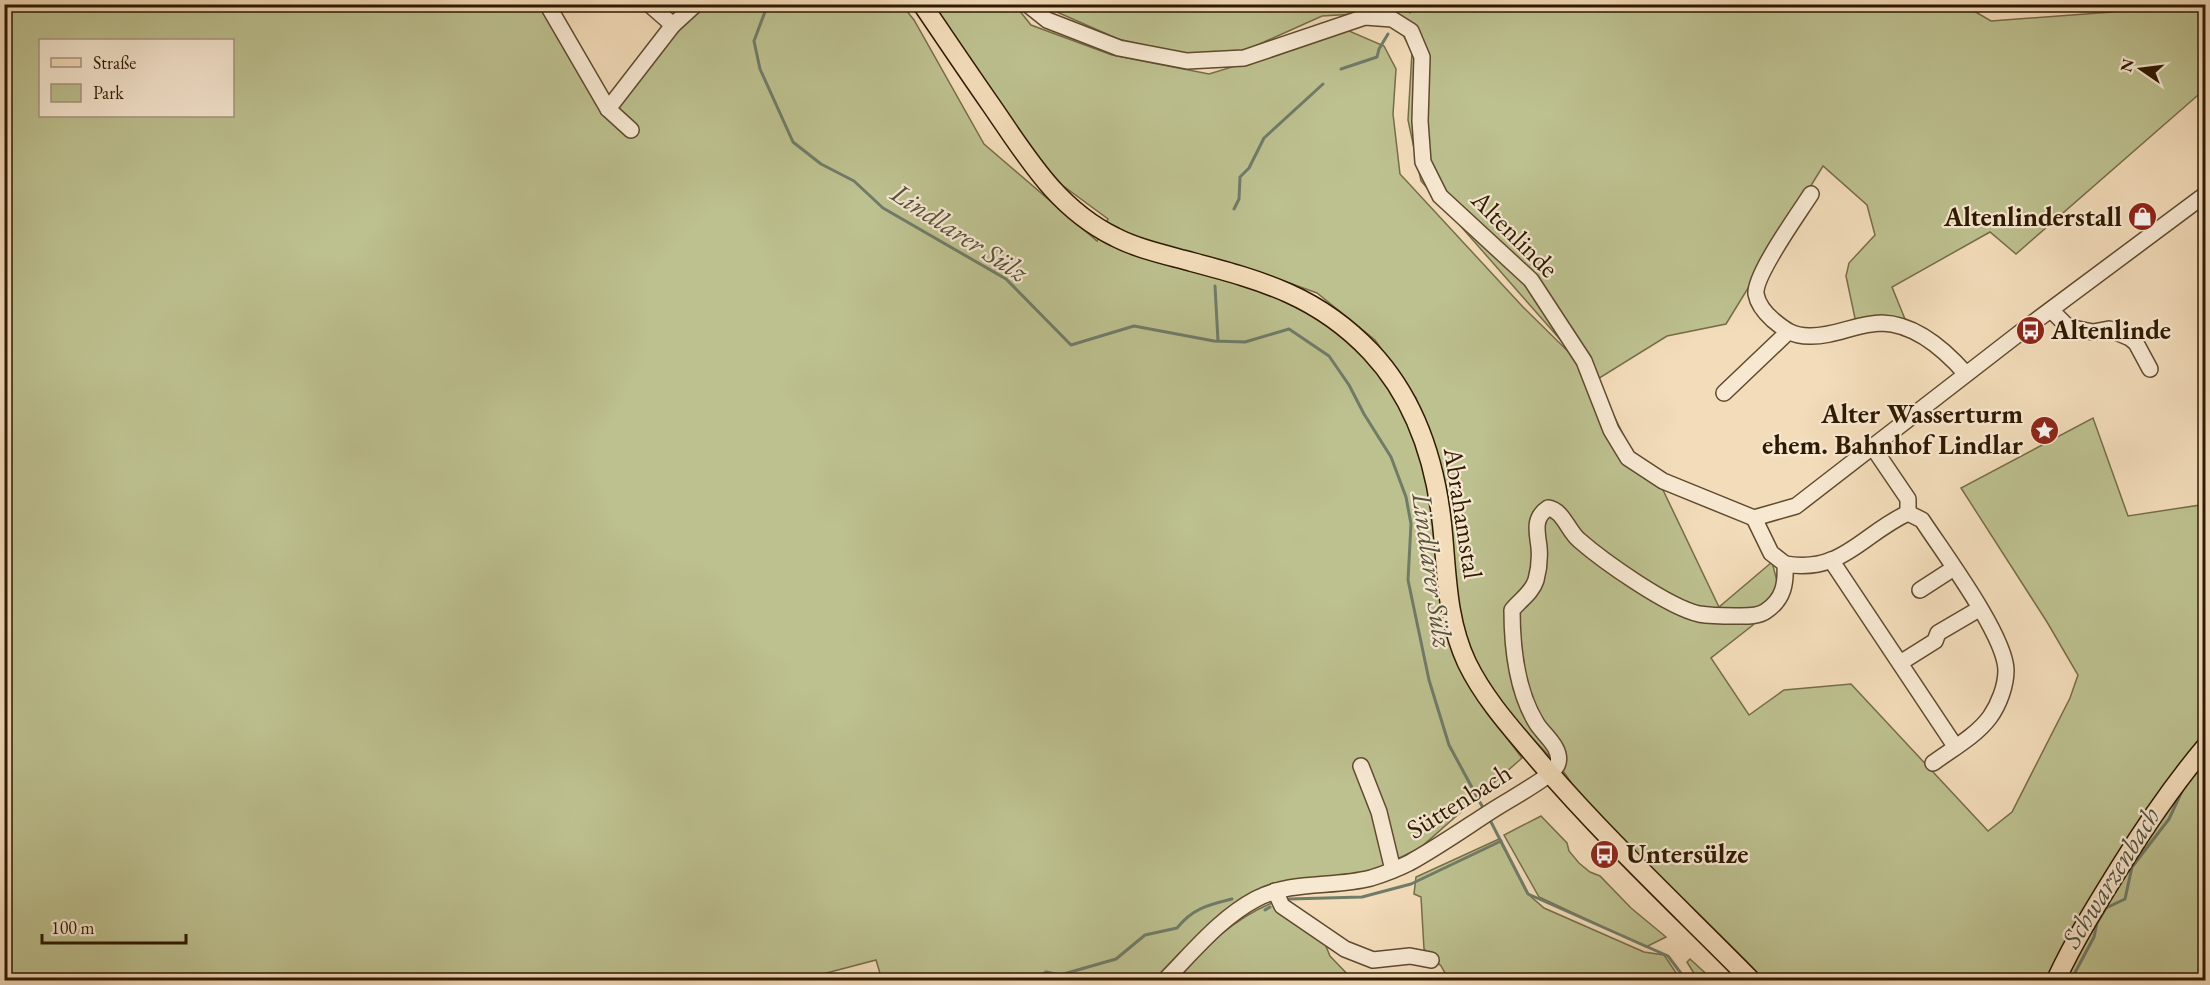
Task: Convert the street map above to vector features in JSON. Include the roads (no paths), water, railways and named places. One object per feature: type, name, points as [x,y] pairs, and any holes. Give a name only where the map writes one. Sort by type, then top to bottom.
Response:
[{"type":"main road","name":"Abrahamstal","points":[[922,4],[1033,166],[1056,195],[1086,220],[1117,238],[1162,254],[1241,275],[1292,293],[1324,311],[1369,350],[1407,402],[1421,430],[1430,458],[1440,508],[1448,594],[1457,636],[1467,662],[1488,699],[1550,774],[1638,868],[1751,981]]},
{"type":"main road","points":[[2056,981],[2082,930],[2130,852],[2170,791],[2205,746]]},
{"type":"street","points":[[547,4],[608,109],[630,130]]},
{"type":"street","points":[[649,4],[673,26]]},
{"type":"street","points":[[608,109],[673,26],[696,4]]},
{"type":"street","name":"Altenlinde","points":[[1027,4],[1047,20],[1119,48],[1187,61],[1244,58],[1365,17],[1392,19],[1411,31],[1422,57],[1420,121],[1423,162],[1440,196],[1531,280],[1584,361],[1611,430],[1628,458],[1663,481],[1754,518]]},
{"type":"street","points":[[1811,194],[1758,278],[1756,296],[1763,311],[1788,332],[1808,337],[1882,323],[1910,329],[1928,339],[1954,359],[1966,374]]},
{"type":"street","points":[[1908,513],[1889,522],[1841,557],[1806,566],[1785,564],[1771,553],[1754,518],[1796,506],[1966,374],[2205,194]]},
{"type":"street","points":[[2051,310],[2068,327],[2093,332],[2109,328],[2130,338],[2136,343],[2150,369]]},
{"type":"street","points":[[1724,393],[1788,332]]},
{"type":"street","points":[[1872,446],[1908,499],[1908,513]]},
{"type":"street","points":[[1550,774],[1558,764],[1558,752],[1537,724],[1527,704],[1514,653],[1512,624],[1512,610],[1530,592],[1535,583],[1539,564],[1536,529],[1537,520],[1542,512],[1548,508],[1554,509],[1576,538],[1594,552],[1665,598],[1696,613],[1743,616],[1764,614],[1778,601],[1783,591],[1786,576],[1785,564]]},
{"type":"street","points":[[1908,513],[1922,520],[1979,609],[2001,645],[2006,670],[2001,696],[1989,718],[1969,738],[1933,763]]},
{"type":"street","points":[[1831,560],[1955,746]]},
{"type":"street","points":[[1920,590],[1953,568]]},
{"type":"street","points":[[1900,663],[1935,641],[1938,633],[1979,609]]},
{"type":"street","name":"Süttenbach","points":[[1361,766],[1379,812],[1393,870]]},
{"type":"street","name":"Süttenbach","points":[[1165,981],[1233,915],[1254,900],[1295,886],[1354,881],[1393,870],[1422,855],[1550,774]]},
{"type":"street","points":[[1275,891],[1282,906],[1345,949],[1373,960],[1410,956],[1431,960]]},
{"type":"waterway","name":"Lindlarer Sülz","points":[[766,4],[754,41],[760,69],[793,142],[821,164],[854,181],[883,208],[1006,279],[1071,345],[1134,326],[1214,341],[1245,342],[1289,329],[1329,356],[1349,385],[1391,457],[1406,497],[1411,524],[1408,580],[1429,680],[1449,745],[1482,806]]},
{"type":"waterway","points":[[1410,12],[1421,4]]},
{"type":"waterway","points":[[1341,69],[1377,57],[1388,34]]},
{"type":"waterway","points":[[1234,209],[1239,199],[1240,177],[1249,168],[1264,138],[1323,84]]},
{"type":"waterway","points":[[1215,286],[1218,341]]},
{"type":"waterway","name":"Schwarzenbach","points":[[2194,774],[2206,767]]},
{"type":"waterway","name":"Schwarzenbach","points":[[2071,980],[2094,937],[2097,923],[2106,908],[2125,899],[2132,867],[2169,819],[2183,789]]},
{"type":"waterway","name":"Lindlarer Sülz","points":[[1490,820],[1528,894],[1668,956],[1686,980]]},
{"type":"waterway","points":[[1289,899],[1362,897],[1411,884],[1501,841]]},
{"type":"waterway","points":[[1036,980],[1046,972],[1060,975],[1116,959],[1145,935],[1177,928],[1195,912],[1232,899]]},
{"type":"waterway","points":[[1265,910],[1270,907]]},
{"type":"place","name":"Altenlinderstall","points":[[2143,217]]},
{"type":"place","name":"Altenlinde","points":[[2030,330]]},
{"type":"place","name":"Alter Wasserturm ehem. Bahnhof Lindlar","points":[[2044,430]]},
{"type":"place","name":"Untersülze","points":[[1605,854]]}]
